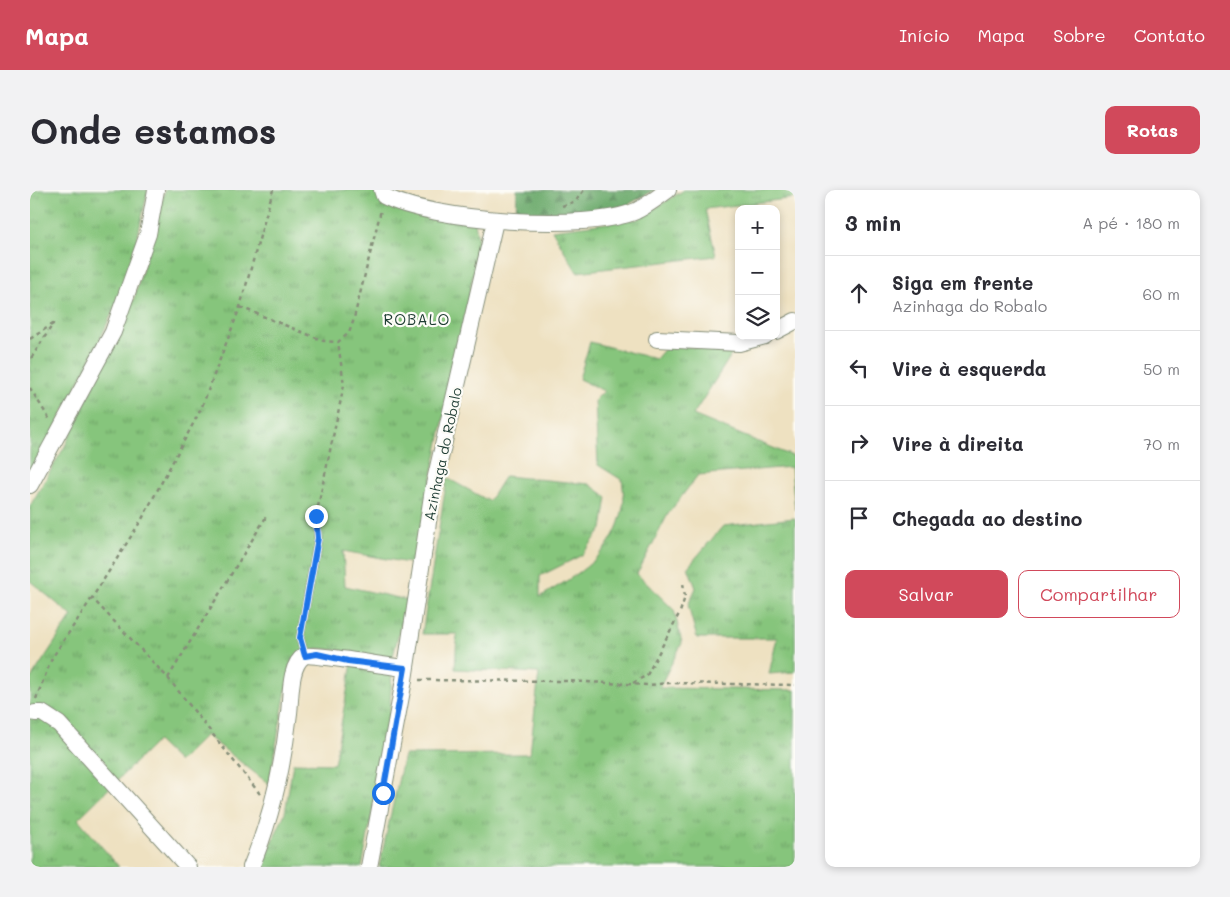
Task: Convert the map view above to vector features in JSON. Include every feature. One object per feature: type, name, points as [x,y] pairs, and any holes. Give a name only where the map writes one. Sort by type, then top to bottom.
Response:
[{"type":"street","points":[[30,485],[113,332],[148,234],[156,190]]},
{"type":"street","points":[[383,193],[408,205],[495,220],[592,220],[636,211],[668,190]]},
{"type":"street","name":"Azinhaga do Robalo","points":[[369,867],[405,674],[433,489],[495,220]]},
{"type":"street","points":[[780,329],[795,321]]},
{"type":"street","points":[[657,339],[739,343],[750,340]]},
{"type":"street","points":[[251,867],[272,809],[281,777],[293,679],[298,662],[305,656],[317,654],[405,674]]},
{"type":"street","points":[[35,713],[42,713],[59,724],[188,867]]},
{"type":"lane","points":[[305,656],[300,638],[318,538],[316,516]]},
{"type":"path","points":[[30,194],[34,190]]},
{"type":"path","points":[[35,713],[36,695],[52,658],[142,519],[202,409],[240,307],[273,190]]},
{"type":"path","points":[[240,307],[324,341],[338,342],[348,333],[353,322],[383,193]]},
{"type":"path","points":[[30,340],[53,324],[30,360]]},
{"type":"path","points":[[316,516],[344,384],[338,342]]},
{"type":"path","points":[[30,388],[58,434]]},
{"type":"path","points":[[168,678],[266,517]]},
{"type":"path","points":[[632,684],[647,675],[680,612],[685,597],[683,583]]},
{"type":"path","points":[[92,598],[168,678],[272,809]]},
{"type":"path","points":[[405,674],[632,684],[795,685]]},
{"type":"green space","points":[[30,190],[148,190],[128,279],[94,352],[30,477]]},
{"type":"green space","points":[[165,190],[378,190],[475,222],[478,240],[473,275],[414,564],[343,551],[345,586],[407,600],[393,656],[389,722],[362,867],[261,867],[285,813],[293,763],[334,764],[354,652],[317,648],[286,690],[269,784],[206,735],[179,762],[157,741],[78,819],[119,867],[30,867],[30,680],[72,616],[30,581],[30,506],[65,446],[134,299]]},
{"type":"green space","points":[[517,190],[655,190],[629,204],[589,216],[516,213]]},
{"type":"green space","points":[[684,190],[795,190],[795,198],[705,209],[716,256],[577,272],[552,230],[638,219]]},
{"type":"green space","points":[[590,342],[656,359],[667,346],[735,349],[693,415],[795,457],[795,510],[791,467],[698,475],[668,514],[637,574],[674,610],[682,643],[659,688],[795,690],[795,867],[379,867],[404,755],[530,754],[539,673],[455,669],[457,634],[422,634],[447,478],[489,501],[505,476],[589,484],[607,497],[602,529],[582,555],[540,576],[540,597],[568,580],[592,562],[612,538],[623,507],[622,480],[598,465],[595,400],[604,391],[579,379]]},
{"type":"green space","points":[[795,518],[795,672],[769,674],[777,638],[697,638],[688,605],[696,588],[688,567],[723,526]]},
{"type":"district","name":"ROBALO","points":[[417,320]]},
{"type":"route","points":[[316,516],[318,538],[300,638],[305,656],[317,654],[348,661],[405,668],[383,793]]}]
